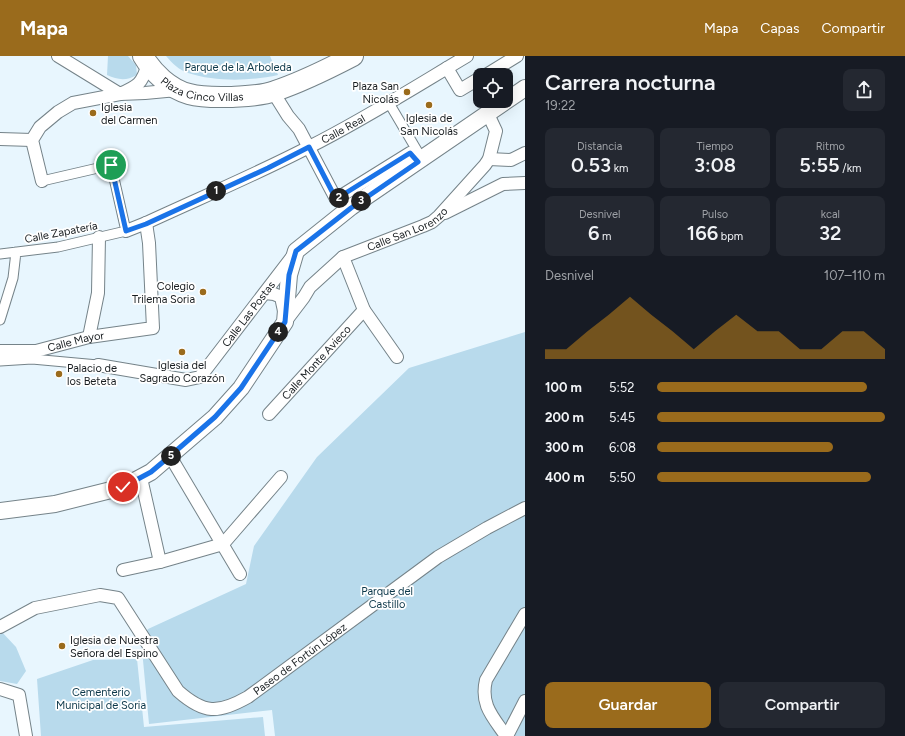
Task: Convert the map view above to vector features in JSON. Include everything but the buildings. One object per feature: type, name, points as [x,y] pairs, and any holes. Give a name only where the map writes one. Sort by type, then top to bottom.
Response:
[{"type":"main road","name":"Plaza Cinco Villas","points":[[146,60],[152,70],[178,90],[189,94],[219,97],[244,96],[273,92],[309,78],[353,56]]},
{"type":"street","points":[[58,56],[120,94]]},
{"type":"street","name":"Calle Real","points":[[126,231],[146,224],[268,168],[309,147],[389,103],[467,56]]},
{"type":"street","points":[[498,68],[518,56]]},
{"type":"street","points":[[120,94],[135,87],[144,78],[146,60]]},
{"type":"street","points":[[447,68],[460,90],[473,82]]},
{"type":"street","name":"Calle Las Postas","points":[[98,365],[186,380],[200,377],[296,251],[351,208],[525,88]]},
{"type":"street","points":[[126,231],[111,165],[42,181],[32,140],[40,127],[58,112],[73,104],[120,94],[178,90]]},
{"type":"street","points":[[273,92],[288,116],[299,129],[336,199],[410,153],[420,160]]},
{"type":"street","points":[[389,103],[420,160]]},
{"type":"street","name":"Calle San Lorenzo","points":[[0,511],[55,504],[123,487],[141,478],[170,456],[215,417],[241,388],[310,286],[343,258],[423,226],[432,222],[439,216],[489,159],[496,130],[488,114]]},
{"type":"street","points":[[0,139],[32,140]]},
{"type":"street","points":[[489,159],[511,160],[525,154]]},
{"type":"street","points":[[439,216],[503,184],[525,183]]},
{"type":"street","name":"Calle Mayor","points":[[0,351],[36,351],[89,337],[153,328],[149,243],[146,224]]},
{"type":"street","name":"Calle Zapatería","points":[[0,254],[58,247],[126,231]]},
{"type":"street","points":[[89,337],[98,293],[99,237]]},
{"type":"street","name":"Calle Las Postas","points":[[285,322],[289,275],[296,251]]},
{"type":"street","points":[[0,320],[13,278],[16,252]]},
{"type":"street","points":[[343,258],[364,310],[397,357]]},
{"type":"street","points":[[265,293],[274,294],[280,297],[284,306],[285,322]]},
{"type":"street","name":"Calle Monte Avieco","points":[[269,414],[364,310]]},
{"type":"street","points":[[0,361],[32,359],[98,365]]},
{"type":"street","points":[[170,456],[240,574]]},
{"type":"street","points":[[123,570],[160,562],[223,544],[281,477]]},
{"type":"street","points":[[141,478],[160,562]]},
{"type":"street","name":"Paseo de Fortún López","points":[[0,627],[34,608],[100,595],[118,598],[178,691],[190,703],[201,708],[218,709],[234,705],[248,697],[438,557],[487,528],[525,508]]},
{"type":"street","points":[[525,614],[486,680],[484,688],[484,700],[487,709],[507,736],[525,701]]},
{"type":"street","points":[[0,689],[19,695],[26,736]]},
{"type":"green space","points":[[108,56],[128,56],[136,65],[137,75],[122,79],[107,75]]},
{"type":"green space","name":"Parque de la Arboleda","points":[[166,56],[270,56],[278,75],[233,80],[210,78],[185,72],[176,66]]},
{"type":"green space","name":"Parque del Castillo","points":[[525,332],[525,736],[275,736],[272,710],[149,724],[141,639],[148,629],[246,584],[254,546],[317,457],[409,368]]},
{"type":"green space","points":[[0,630],[16,647],[26,671],[17,684],[0,681]]},
{"type":"green space","name":"Cementerio Municipal de Soria","points":[[137,659],[144,727],[263,717],[265,736],[41,736],[37,679],[93,660]]},
{"type":"place","name":"Plaza San Nicolás","points":[[407,92]]},
{"type":"place","name":"Iglesia de San Nicolás","points":[[429,105]]},
{"type":"place","name":"Iglesia del Carmen","points":[[93,113]]},
{"type":"place","name":"Colegio Trilema Soria","points":[[203,292]]},
{"type":"place","name":"Iglesia del Sagrado Corazón","points":[[182,352]]},
{"type":"place","name":"Palacio de los Beteta","points":[[59,374]]},
{"type":"place","name":"Iglesia de Nuestra Señora del Espino","points":[[62,646]]},
{"type":"route","points":[[111,165],[126,231],[146,224],[268,168],[309,147],[336,199],[410,153],[418,162],[351,208],[296,251],[289,275],[285,322],[241,388],[215,417],[151,472],[123,487]]}]
